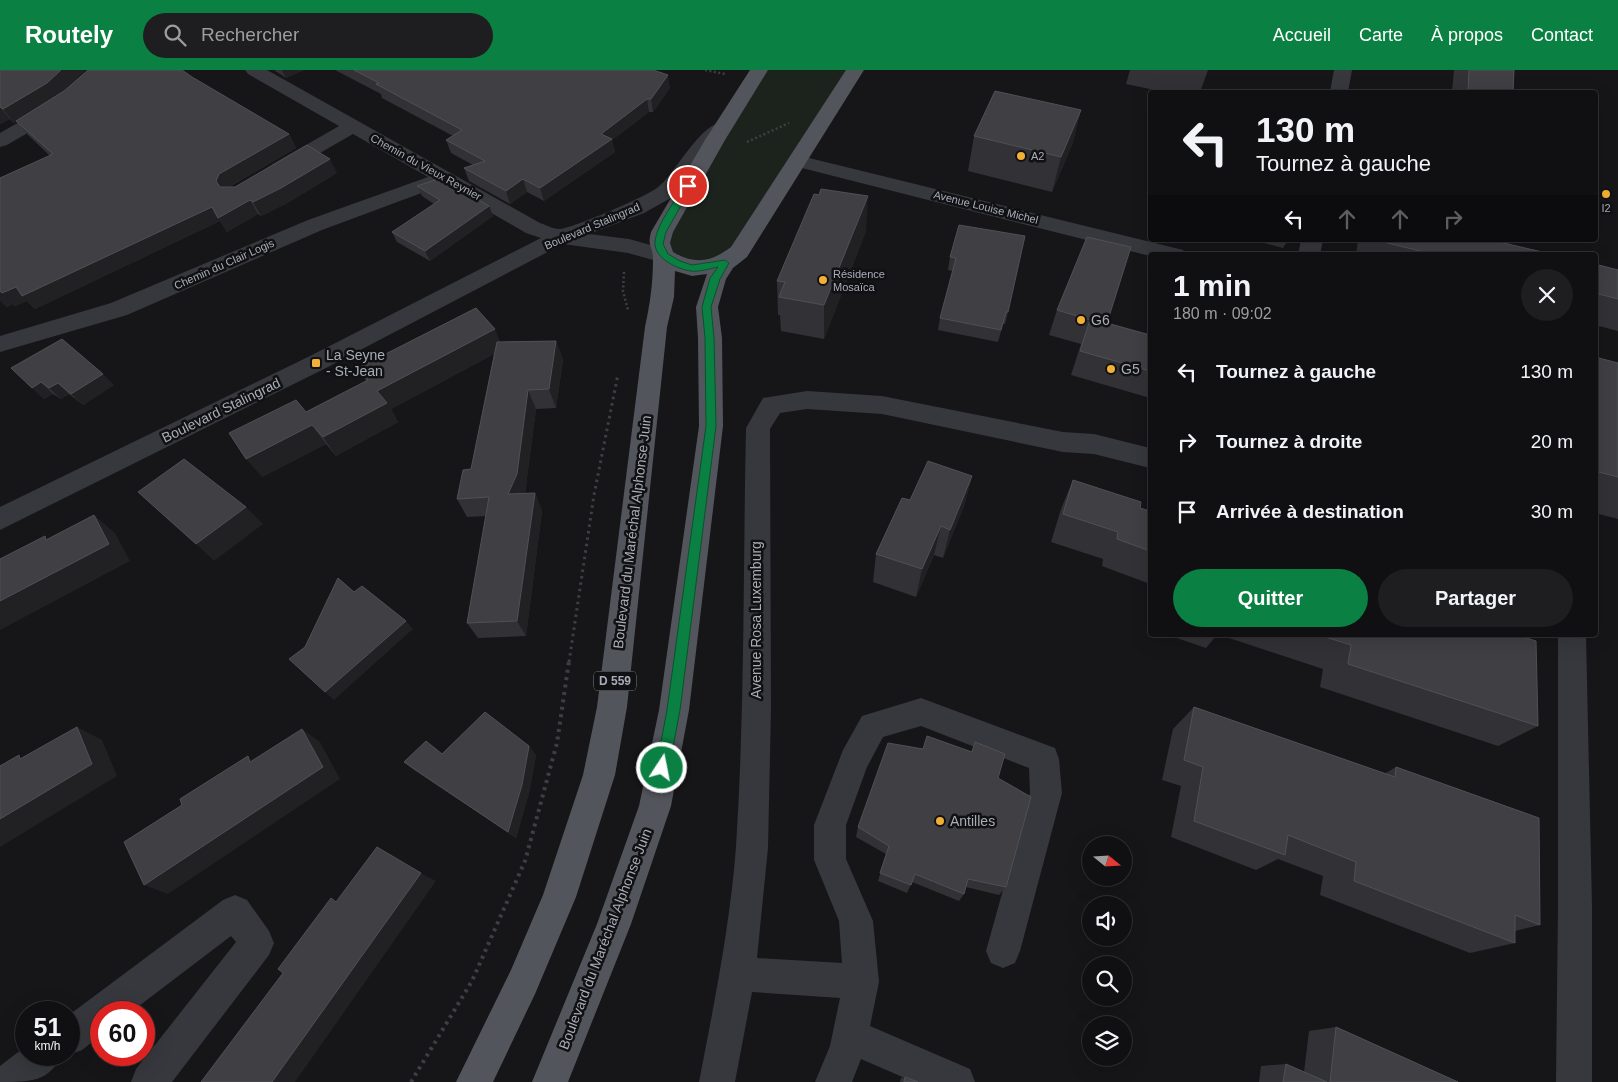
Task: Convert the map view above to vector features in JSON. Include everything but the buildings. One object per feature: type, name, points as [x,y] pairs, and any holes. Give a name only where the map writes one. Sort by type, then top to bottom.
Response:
[{"type":"main road","name":"Boulevard du Maréchal Alphonse Juin","points":[[474,1082],[523,982],[559,897],[599,775],[612,707],[655,337],[663,297],[664,256],[659,244],[662,232],[719,133],[759,70]]},
{"type":"main road","name":"Boulevard du Maréchal Alphonse Juin","points":[[550,1082],[614,924],[655,806],[674,710],[711,426],[710,338],[706,307],[715,278],[725,263],[739,252],[821,122],[863,72]]},
{"type":"main road","points":[[664,256],[677,264],[692,268],[725,263]]},
{"type":"street","points":[[0,142],[73,97],[91,80],[97,70]]},
{"type":"street","name":"Chemin du Vieux Reynier","points":[[254,70],[446,177],[533,228],[560,238],[606,243]]},
{"type":"street","points":[[1339,90],[1343,70]]},
{"type":"street","points":[[261,180],[353,126]]},
{"type":"street","name":"Boulevard Stalingrad","points":[[0,519],[322,360],[560,238],[637,208],[664,194],[708,139],[719,133]]},
{"type":"street","name":"Avenue Louise Michel","points":[[797,161],[1163,252]]},
{"type":"street","name":"Chemin du Clair Logis","points":[[0,344],[119,309],[315,225],[446,177]]},
{"type":"street","name":"Boulevard Stalingrad","points":[[440,298],[606,243],[636,248],[664,256]]},
{"type":"street","name":"Avenue Rosa Luxemburg","points":[[717,1082],[738,974],[752,848],[756,708],[758,428],[772,405],[807,400],[882,405],[1063,442],[1094,444],[1148,458]]},
{"type":"street","points":[[1572,637],[1575,906],[1574,1082]]},
{"type":"street","points":[[833,1082],[848,1047],[861,982],[856,922],[830,860],[830,825],[854,762],[873,726],[922,712],[1044,759],[1046,793],[1003,952]]},
{"type":"street","points":[[80,1029],[235,912],[257,943],[149,1082]]},
{"type":"street","points":[[738,974],[861,982]]},
{"type":"street","points":[[850,1036],[957,1082]]},
{"type":"street","points":[[8,1082],[29,1066]]},
{"type":"path","points":[[704,70],[728,75]]},
{"type":"path","points":[[719,133],[742,145],[799,118],[821,122]]},
{"type":"path","points":[[626,266],[622,291],[630,315]]},
{"type":"path","points":[[411,1082],[472,981],[525,861],[557,743],[594,495],[618,372]]},
{"type":"shaded area","points":[[759,70],[855,70],[725,263],[677,264],[662,232]]},
{"type":"place","name":"A2","points":[[1021,156]]},
{"type":"place","name":"I2","points":[[1606,194]]},
{"type":"place","name":"Résidence Mosaïca","points":[[823,280]]},
{"type":"place","name":"G6","points":[[1081,320]]},
{"type":"place","name":"La Seyne - St-Jean","points":[[316,363]]},
{"type":"place","name":"G5","points":[[1111,369]]},
{"type":"place","name":"Antilles","points":[[940,821]]},
{"type":"route","points":[[662,768],[674,710],[711,426],[710,338],[706,307],[715,278],[725,263],[692,268],[677,264],[664,256],[659,244],[662,232],[688,186]]}]
